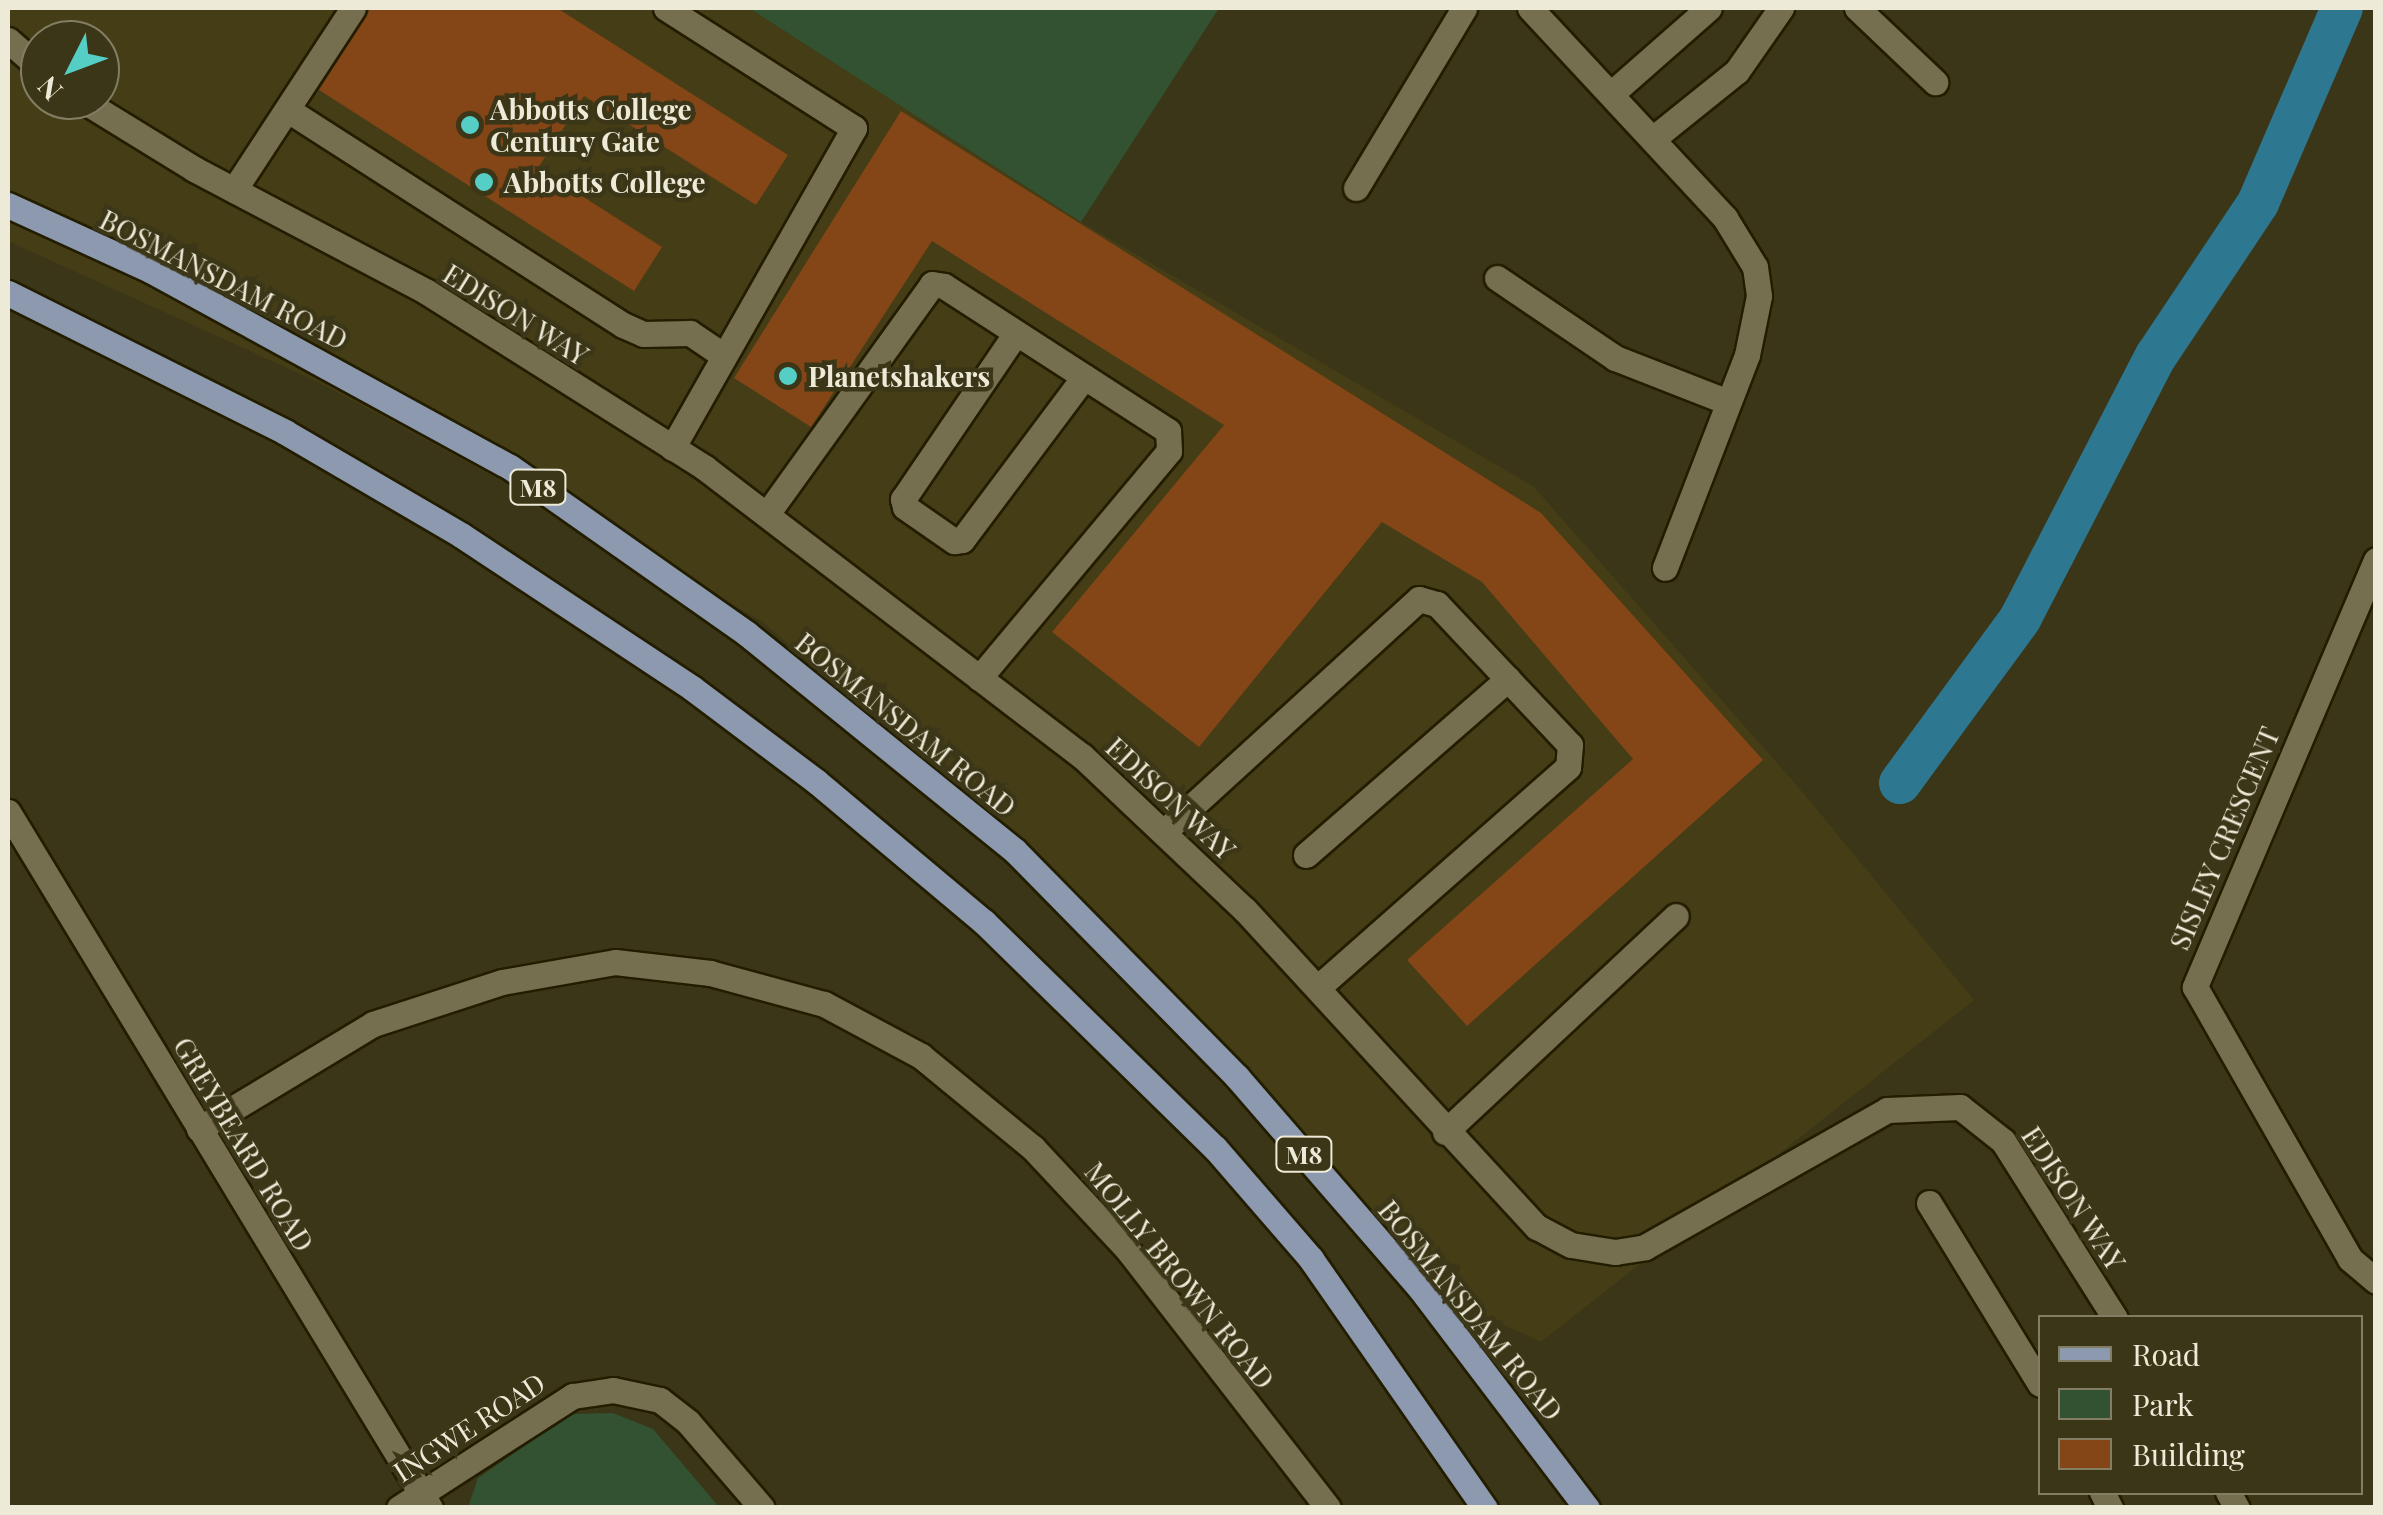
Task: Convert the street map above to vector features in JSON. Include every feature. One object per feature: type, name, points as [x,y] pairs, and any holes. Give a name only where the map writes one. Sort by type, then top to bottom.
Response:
[{"type":"main road","name":"BOSMANSDAM ROAD","points":[[8,205],[150,270],[510,467],[746,633],[1016,852],[1237,1076],[1419,1287],[1586,1508]]},
{"type":"main road","name":"M8","points":[[8,293],[284,432],[460,535],[692,688],[832,794],[984,922],[1215,1148],[1311,1259],[1485,1508]]},
{"type":"street","points":[[234,190],[353,8]]},
{"type":"street","points":[[666,8],[854,128],[720,353],[672,448]]},
{"type":"street","points":[[1356,188],[1464,8]]},
{"type":"street","points":[[1530,8],[1655,137],[1725,218],[1754,267],[1759,296],[1728,402],[1665,568]]},
{"type":"street","points":[[1611,94],[1710,8]]},
{"type":"street","points":[[1655,137],[1737,71],[1781,8]]},
{"type":"street","points":[[1857,8],[1934,82]]},
{"type":"street","points":[[288,110],[623,325],[642,334],[690,334],[720,353]]},
{"type":"street","name":"EDISON WAY","points":[[116,120],[234,190],[428,292],[672,448],[767,514],[978,678],[1167,830],[1537,1227],[1571,1245],[1615,1252],[1683,1232],[1888,1110],[1960,1108],[2003,1141],[2113,1315]]},
{"type":"street","points":[[1497,278],[1615,358],[1728,402]]},
{"type":"street","points":[[767,514],[929,286],[944,286],[1084,377],[1173,441],[978,678]]},
{"type":"street","points":[[1016,333],[903,499],[954,541],[962,540],[1084,377]]},
{"type":"street","name":"SISLEY CRESCENT","points":[[2376,560],[2195,987],[2350,1259],[2376,1282]]},
{"type":"street","points":[[1167,830],[1412,601],[1437,604],[1570,745],[1568,767],[1317,988]]},
{"type":"street","points":[[1306,855],[1508,680]]},
{"type":"street","name":"GREYBEARD ROAD","points":[[8,812],[426,1501]]},
{"type":"street","points":[[1445,1132],[1676,916]]},
{"type":"street","name":"MOLLY BROWN ROAD","points":[[199,1129],[374,1024],[502,982],[615,962],[710,973],[824,1004],[921,1056],[1033,1148],[1128,1250],[1328,1508]]},
{"type":"street","points":[[1929,1203],[2038,1381]]},
{"type":"street","name":"INGWE ROAD","points":[[399,1508],[426,1501],[572,1396],[613,1390],[638,1392],[674,1411],[762,1508]]},
{"type":"shaded area","points":[[8,8],[749,8],[1081,222],[1534,487],[1799,788],[1974,1000],[1541,1342],[1418,1285],[1022,850],[762,621],[320,383],[8,241]]},
{"type":"green space","points":[[749,8],[1219,8],[1081,222]]},
{"type":"green space","points":[[613,1413],[653,1429],[719,1507],[468,1507],[478,1478],[571,1414]]},
{"type":"building","name":"Abbotts College Century Gate","points":[[371,8],[557,8],[788,155],[756,205],[584,96],[538,168],[662,247],[634,291],[319,90]]},
{"type":"building","points":[[901,111],[1541,513],[1763,760],[1467,1026],[1407,960],[1633,759],[1482,582],[1382,522],[1199,747],[1052,632],[1224,425],[932,241],[811,427],[734,378]]},
{"type":"waterway","points":[[1900,783],[2020,619],[2156,356],[2258,203],[2342,8]]},
{"type":"place","name":"Abbotts College Century Gate","points":[[470,125]]},
{"type":"place","name":"Abbotts College","points":[[484,182]]},
{"type":"place","name":"Planetshakers","points":[[788,376]]}]
